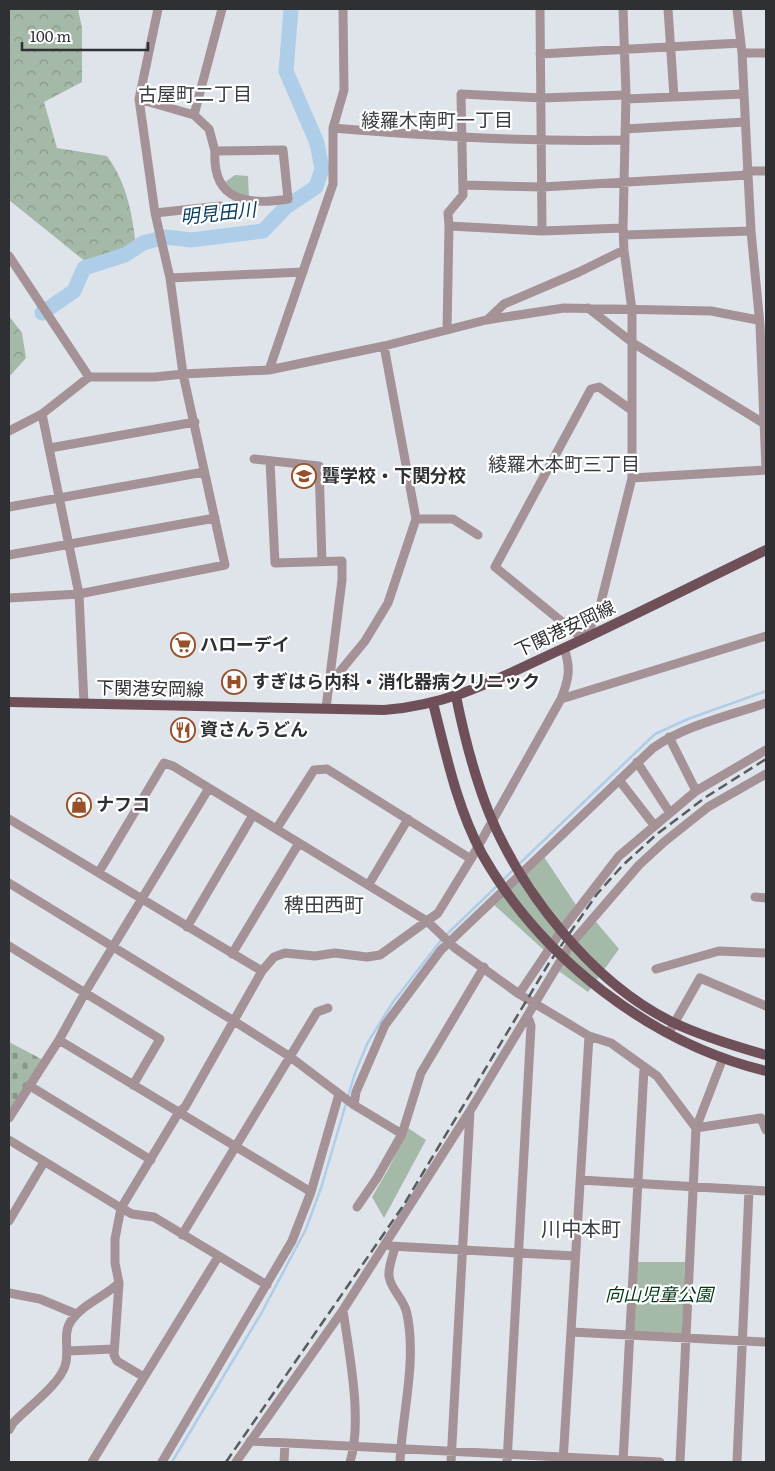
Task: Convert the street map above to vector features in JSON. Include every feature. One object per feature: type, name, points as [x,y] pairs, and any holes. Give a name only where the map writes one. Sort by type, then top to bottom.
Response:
[{"type":"main road","name":"下関港安岡線","points":[[9,702],[384,710],[433,703],[456,696],[564,648],[766,550]]},
{"type":"main road","points":[[456,696],[471,761],[482,794],[504,846],[535,895],[580,951],[612,982],[643,1005],[707,1037],[766,1055]]},
{"type":"main road","points":[[433,703],[456,788],[482,854],[504,886],[542,934],[572,964],[603,990],[669,1033],[723,1058],[766,1070]]},
{"type":"street","points":[[9,598],[80,594],[224,565],[195,422],[183,374],[170,278],[155,213],[139,99],[158,9]]},
{"type":"street","points":[[194,115],[222,9]]},
{"type":"street","points":[[269,370],[333,184],[333,128],[344,90],[343,9]]},
{"type":"street","points":[[540,9],[542,232]]},
{"type":"street","points":[[623,9],[626,97],[624,250],[632,310],[633,343],[630,409],[632,478],[598,614],[583,639],[494,567],[591,389],[599,387],[630,409]]},
{"type":"street","points":[[668,9],[674,97]]},
{"type":"street","points":[[632,478],[766,469],[761,323],[751,231],[742,48],[737,9]]},
{"type":"street","points":[[540,54],[670,47],[742,48],[766,53]]},
{"type":"street","points":[[447,330],[448,213],[463,195],[461,94],[541,98],[674,97],[744,94]]},
{"type":"street","points":[[139,99],[194,115],[209,129],[215,151],[214,168],[218,181],[224,190],[249,200],[269,202],[288,199],[283,150],[215,151]]},
{"type":"street","points":[[625,129],[745,122]]},
{"type":"street","points":[[333,128],[462,139],[542,142],[624,140]]},
{"type":"street","points":[[463,184],[542,187],[766,171]]},
{"type":"street","points":[[155,213],[220,206]]},
{"type":"street","points":[[449,226],[542,232],[751,231]]},
{"type":"street","points":[[486,320],[504,304],[579,272],[624,250]]},
{"type":"street","points":[[9,256],[89,377]]},
{"type":"street","points":[[170,278],[303,272]]},
{"type":"street","points":[[9,431],[42,414],[89,377],[155,377],[269,370],[384,346],[486,320],[564,308],[712,312],[761,323]]},
{"type":"street","points":[[588,308],[633,343],[764,423]]},
{"type":"street","points":[[328,686],[365,641],[388,603],[416,519],[384,346]]},
{"type":"street","points":[[42,414],[68,545],[80,594],[84,704]]},
{"type":"street","points":[[50,448],[195,422]]},
{"type":"street","points":[[254,459],[319,466],[322,562]]},
{"type":"street","points":[[270,461],[275,562],[342,561],[342,580],[326,708]]},
{"type":"street","points":[[9,506],[204,472]]},
{"type":"street","points":[[9,555],[215,518]]},
{"type":"street","points":[[416,519],[453,519],[478,536]]},
{"type":"street","points":[[561,699],[766,636]]},
{"type":"street","points":[[144,1377],[118,1361],[113,1348],[119,1283],[115,1263],[115,1239],[121,1208],[179,1112],[186,1107],[262,971],[274,957],[285,953],[315,956],[335,953],[367,957],[380,955],[438,912],[471,859],[561,699],[569,678],[569,664],[564,648]]},
{"type":"street","points":[[353,1104],[356,1092],[385,1025],[441,950],[446,939],[637,762],[669,737],[766,703]]},
{"type":"street","points":[[669,737],[696,791]]},
{"type":"street","points":[[519,994],[597,883],[620,856],[696,791],[766,750]]},
{"type":"street","points":[[637,762],[670,813]]},
{"type":"street","points":[[100,872],[164,763],[173,766],[427,921],[446,939],[519,994],[589,1036],[611,1043],[657,1076],[685,1116],[696,1128]]},
{"type":"street","points":[[277,828],[314,770],[327,769],[471,859]]},
{"type":"street","points":[[236,1462],[343,1310],[470,1110],[570,946],[592,917],[639,865],[708,807],[766,774]]},
{"type":"street","points":[[619,780],[654,825]]},
{"type":"street","points":[[9,1118],[59,1040],[86,991],[114,948],[209,788]]},
{"type":"street","points":[[187,927],[253,815]]},
{"type":"street","points":[[9,819],[262,971]]},
{"type":"street","points":[[369,884],[408,820]]},
{"type":"street","points":[[232,954],[299,843]]},
{"type":"street","points":[[9,884],[234,1021],[289,1056],[353,1104],[402,1134]]},
{"type":"street","points":[[755,897],[766,898]]},
{"type":"street","points":[[9,946],[86,991],[160,1039],[133,1085]]},
{"type":"street","points":[[656,969],[719,951],[766,953]]},
{"type":"street","points":[[357,1207],[377,1178],[402,1134],[420,1073],[484,967]]},
{"type":"street","points":[[669,1033],[700,978],[766,1006]]},
{"type":"street","points":[[182,1235],[317,1012],[328,1008]]},
{"type":"street","points":[[508,1459],[517,1254],[531,1026],[528,1016]]},
{"type":"street","points":[[564,1460],[589,1036]]},
{"type":"street","points":[[59,1040],[311,1192]]},
{"type":"street","points":[[680,1462],[696,1128],[723,1058]]},
{"type":"street","points":[[623,1461],[644,1068]]},
{"type":"street","points":[[30,1086],[151,1160]]},
{"type":"street","points":[[162,1462],[292,1240],[311,1192],[340,1095]]},
{"type":"street","points":[[451,1462],[470,1110]]},
{"type":"street","points":[[696,1128],[761,1118],[766,1130]]},
{"type":"street","points":[[9,1140],[121,1208],[132,1214],[154,1217],[267,1285]]},
{"type":"street","points":[[9,1221],[44,1162]]},
{"type":"street","points":[[580,1180],[766,1192]]},
{"type":"street","points":[[737,1462],[749,1190]]},
{"type":"street","points":[[384,1244],[395,1247],[575,1256]]},
{"type":"street","points":[[395,1247],[389,1270],[389,1279],[404,1303],[408,1314],[409,1345],[408,1382],[400,1462]]},
{"type":"street","points":[[92,1462],[218,1257]]},
{"type":"street","points":[[9,1430],[13,1423],[62,1376],[68,1351],[66,1337],[69,1323],[86,1305],[106,1295],[119,1283]]},
{"type":"street","points":[[9,1294],[40,1299],[76,1314]]},
{"type":"street","points":[[343,1310],[354,1405],[355,1446],[350,1462]]},
{"type":"street","points":[[571,1332],[766,1342]]},
{"type":"street","points":[[68,1351],[113,1348]]},
{"type":"street","points":[[250,1441],[452,1452],[508,1459],[660,1462]]},
{"type":"street","points":[[284,1462],[285,1443]]},
{"type":"green space","points":[[9,9],[78,9],[82,28],[82,82],[44,102],[57,148],[107,156],[120,177],[128,200],[136,248],[126,257],[97,271],[9,200]]},
{"type":"green space","points":[[235,175],[248,176],[249,199],[221,185]]},
{"type":"green space","points":[[9,316],[22,333],[26,358],[9,377]]},
{"type":"green space","points":[[542,854],[578,908],[547,953],[492,903]]},
{"type":"green space","points":[[592,917],[619,949],[588,992],[556,969]]},
{"type":"green space","points":[[9,1042],[45,1061],[9,1118]]},
{"type":"green space","points":[[408,1128],[426,1140],[384,1218],[372,1197],[389,1168]]},
{"type":"green space","name":"向山児童公園","points":[[635,1262],[685,1262],[682,1334],[634,1333]]},
{"type":"waterway","name":"明見田川","points":[[42,313],[74,291],[84,268],[125,255],[143,243],[166,237],[191,240],[263,231],[286,207],[316,187],[322,169],[317,143],[286,71],[291,9]]},
{"type":"waterway","points":[[518,865],[655,734],[688,719],[766,691]]},
{"type":"waterway","points":[[502,881],[514,869]]},
{"type":"waterway","points":[[446,935],[498,885]]},
{"type":"waterway","points":[[172,1462],[262,1312],[306,1229],[322,1185],[355,1073],[368,1042],[393,1002],[442,939]]},
{"type":"railway","points":[[226,1462],[403,1206],[549,963],[597,894],[623,865],[657,834],[706,797],[766,759]]},
{"type":"place","name":"聾学校・下関分校","points":[[304,476]]},
{"type":"place","name":"ハローデイ","points":[[183,645]]},
{"type":"place","name":"すぎはら内科・消化器病クリニック","points":[[234,682]]},
{"type":"place","name":"資さんうどん","points":[[183,730]]},
{"type":"place","name":"ナフコ","points":[[79,805]]},
{"type":"district","name":"古屋町二丁目","points":[[195,94]]},
{"type":"district","name":"綾羅木南町一丁目","points":[[437,120]]},
{"type":"district","name":"綾羅木本町三丁目","points":[[564,464]]},
{"type":"district","name":"稗田西町","points":[[324,905]]},
{"type":"district","name":"川中本町","points":[[581,1229]]}]
